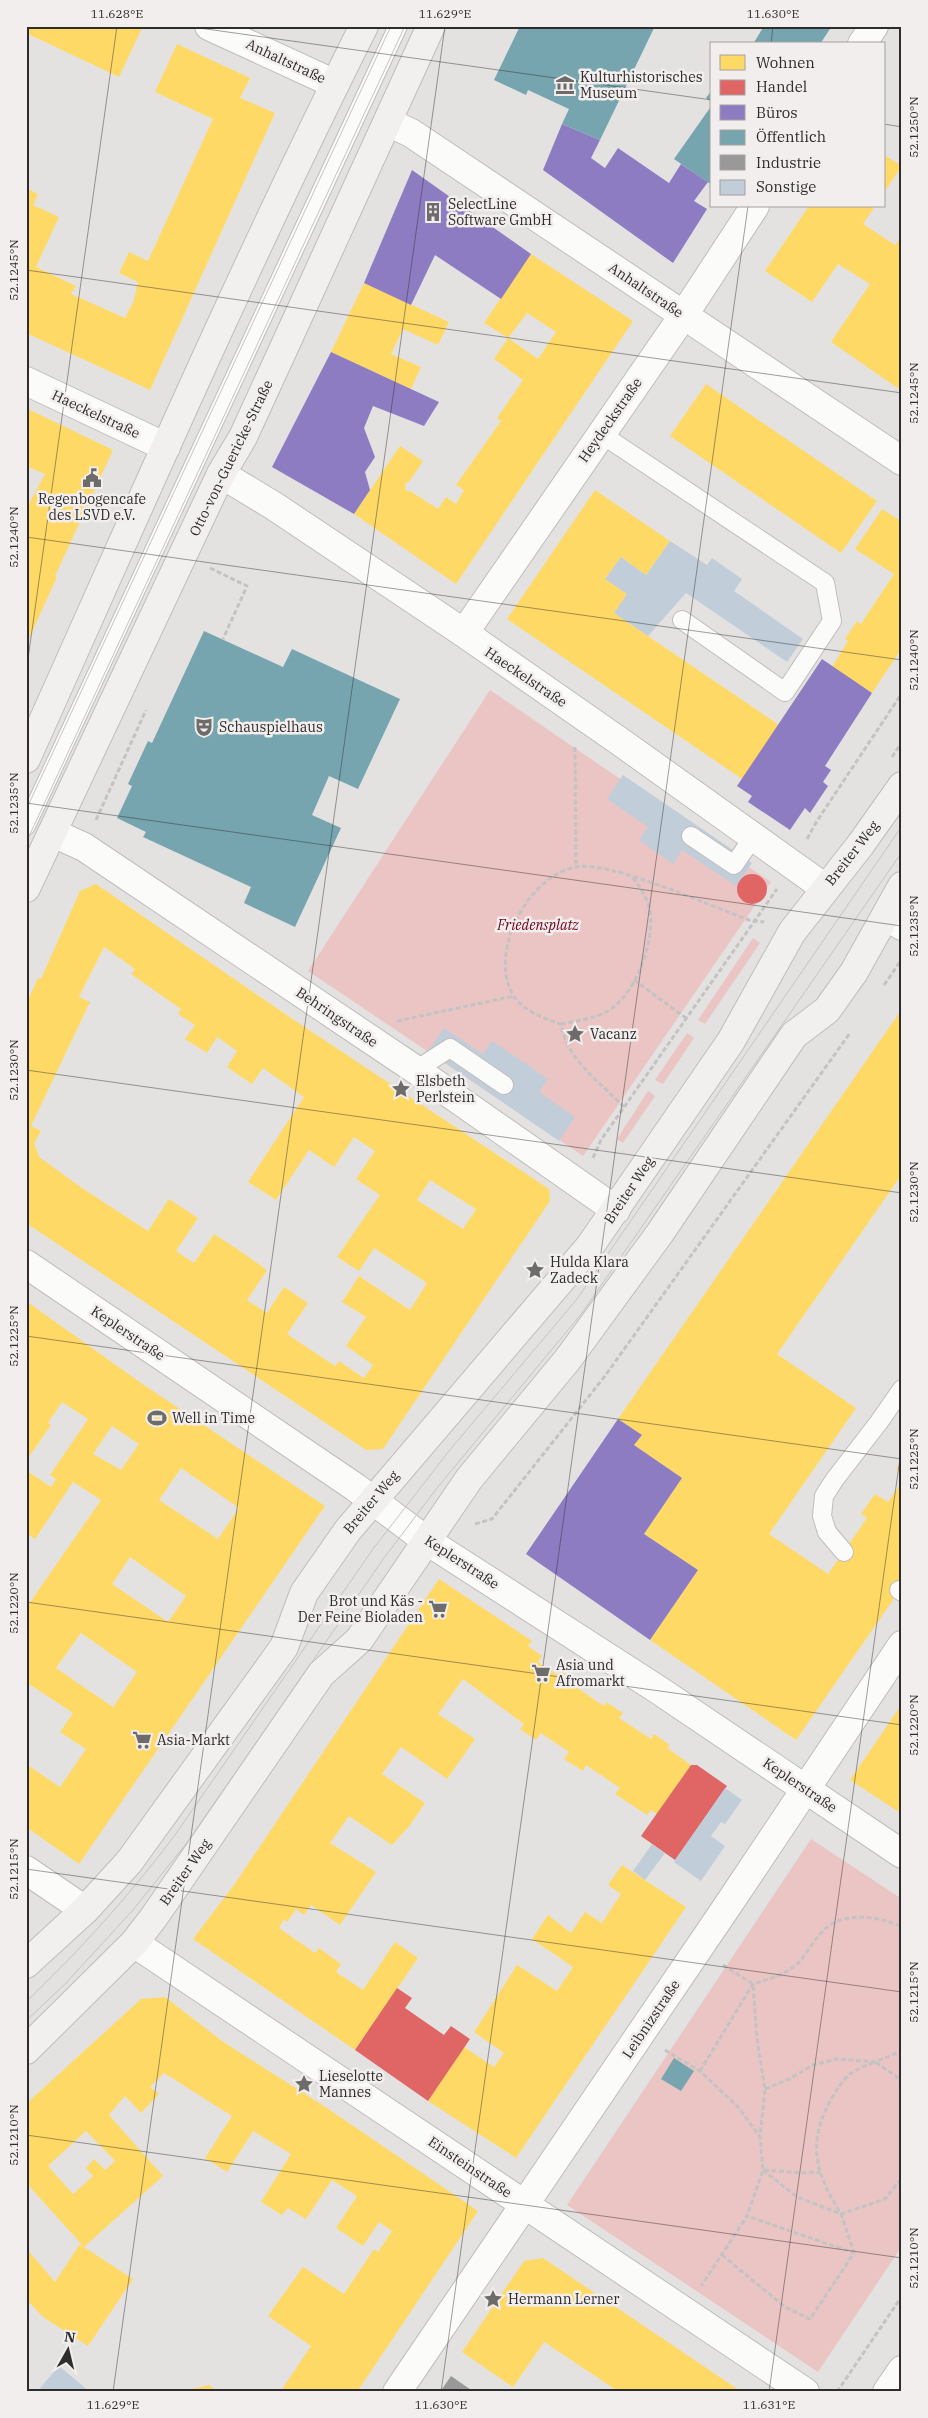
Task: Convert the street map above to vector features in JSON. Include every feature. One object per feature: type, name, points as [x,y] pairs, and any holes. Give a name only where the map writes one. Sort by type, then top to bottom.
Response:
[{"type":"street","name":"Anhaltstraße","points":[[209,26],[335,84]]},
{"type":"street","points":[[26,760],[166,447],[335,84],[364,26]]},
{"type":"street","name":"Otto-von-Guericke-Straße","points":[[26,888],[221,474],[243,437],[431,26]]},
{"type":"street","points":[[863,42],[874,26]]},
{"type":"street","name":"Anhaltstraße","points":[[388,122],[411,133],[902,461]]},
{"type":"street","name":"Heydeckstraße","points":[[464,633],[683,316],[754,208]]},
{"type":"street","name":"Haeckelstraße","points":[[26,382],[166,447]]},
{"type":"street","name":"Haeckelstraße","points":[[221,474],[274,506],[464,633],[576,710],[825,888]]},
{"type":"street","name":"Breiter Weg","points":[[26,1964],[85,1910],[129,1862],[284,1647],[300,1602],[312,1580],[372,1500],[584,1254],[616,1210],[735,1033],[792,932],[825,888],[862,844],[902,786]]},
{"type":"street","name":"Behringstraße","points":[[53,833],[84,847],[416,1070],[616,1210]]},
{"type":"street","name":"Breiter Weg","points":[[26,2050],[134,1943],[171,1893],[321,1674],[359,1640],[469,1479],[574,1351],[660,1233],[794,1035],[827,1010],[894,921],[902,886]]},
{"type":"street","name":"Keplerstraße","points":[[26,1264],[372,1500],[427,1540],[657,1689],[902,1854]]},
{"type":"street","name":"Leibnizstraße","points":[[397,2392],[902,1645]]},
{"type":"street","points":[[26,1870],[85,1910]]},
{"type":"street","name":"Einsteinstraße","points":[[134,1943],[805,2392]]},
{"type":"street","points":[[887,2392],[902,2370]]},
{"type":"lane","points":[[26,826],[398,26]]},
{"type":"lane","points":[[601,434],[825,583],[832,621],[785,692],[682,620]]},
{"type":"lane","points":[[691,836],[734,865],[754,836]]},
{"type":"lane","points":[[416,1070],[450,1048],[504,1085]]},
{"type":"lane","points":[[844,1552],[827,1532],[822,1516],[824,1496],[834,1479],[879,1422],[902,1388]]},
{"type":"path","points":[[210,568],[247,586],[223,639]]},
{"type":"path","points":[[592,1160],[601,1140],[794,866],[817,820],[902,692]]},
{"type":"path","points":[[576,710],[576,866]]},
{"type":"path","points":[[632,876],[646,897],[650,920],[647,948],[634,980],[624,996],[604,1013],[561,1024],[543,1019],[519,1002],[514,996],[508,978],[507,960],[508,945],[518,915],[531,895],[548,879],[576,866],[605,868],[632,876],[749,920]]},
{"type":"path","points":[[881,989],[902,959]]},
{"type":"path","points":[[634,980],[686,1018]]},
{"type":"path","points":[[357,1031],[514,996]]},
{"type":"path","points":[[561,1024],[562,1036],[569,1050],[624,1107]]},
{"type":"path","points":[[492,1519],[605,1376],[852,1030]]},
{"type":"path","points":[[700,2071],[753,1984],[768,1980],[795,1966],[823,1930],[838,1921],[867,1916],[890,1921],[902,1927]]},
{"type":"path","points":[[698,1949],[753,1984]]},
{"type":"path","points":[[684,2311],[747,2216],[763,2170],[760,2137],[766,2089],[757,2039],[753,1984]]},
{"type":"path","points":[[640,2035],[700,2071],[739,2108],[760,2137]]},
{"type":"path","points":[[854,2253],[841,2214],[826,2188],[820,2172],[816,2156],[817,2134],[832,2098],[851,2074],[902,2051]]},
{"type":"path","points":[[766,2089],[789,2080],[813,2065],[837,2058],[875,2062],[896,2076],[902,2085]]},
{"type":"path","points":[[763,2170],[801,2173],[820,2172]]},
{"type":"path","points":[[763,2170],[797,2197],[841,2214],[885,2199],[902,2178]]},
{"type":"path","points":[[747,2216],[854,2253]]},
{"type":"path","points":[[722,2255],[785,2307],[810,2319],[854,2253]]},
{"type":"path","points":[[837,2392],[902,2296]]},
{"type":"green space","name":"Friedensplatz","points":[[490,690],[771,882],[583,1156],[308,971]]},
{"type":"green space","points":[[753,938],[760,943],[705,1024],[698,1020]]},
{"type":"green space","points":[[687,1033],[694,1038],[663,1084],[655,1080]]},
{"type":"green space","points":[[648,1091],[655,1096],[623,1143],[617,1139]]},
{"type":"green space","points":[[811,1839],[902,1899],[902,2246],[818,2372],[567,2205]]},
{"type":"building: Wohnen","points":[[26,26],[139,26],[142,28],[119,77],[26,33]]},
{"type":"building: Wohnen","points":[[177,44],[250,78],[240,98],[275,113],[150,390],[26,333],[26,188],[38,194],[33,205],[59,217],[36,267],[76,286],[71,294],[125,318],[134,300],[138,282],[119,273],[129,252],[148,261],[213,119],[155,92]]},
{"type":"building: Wohnen","points":[[886,156],[902,166],[886,189]]},
{"type":"building: Wohnen","points":[[808,208],[874,208],[863,224],[895,245],[902,236],[902,391],[831,342],[870,284],[838,264],[812,302],[765,271]]},
{"type":"building: Wohnen","points":[[531,254],[633,321],[456,584],[354,514],[400,446],[423,461],[409,482],[405,483],[406,491],[410,491],[438,509],[446,497],[456,504],[464,490],[456,485],[501,421],[497,418],[523,380],[494,359],[508,338],[484,323]],"holes":[[[527,313],[556,332],[538,359],[508,338]]]},
{"type":"building: Wohnen","points":[[364,283],[449,322],[438,345],[403,329],[391,354],[421,367],[411,389],[331,352]]},
{"type":"building: Wohnen","points":[[706,384],[877,501],[841,553],[670,436]]},
{"type":"building: Wohnen","points":[[26,408],[113,450],[55,576],[57,577],[26,645],[26,509],[45,474],[26,466]]},
{"type":"building: Wohnen","points":[[595,490],[670,541],[646,575],[621,557],[605,579],[627,594],[614,613],[779,725],[742,779],[507,619]]},
{"type":"building: Wohnen","points":[[882,509],[902,522],[902,648],[872,693],[832,667],[848,641],[845,639],[857,621],[861,624],[894,574],[855,549]]},
{"type":"building: Wohnen","points":[[96,884],[294,1020],[549,1189],[550,1201],[383,1449],[366,1450],[26,1223],[26,1004],[38,978],[41,979],[80,891]],"holes":[[[104,947],[135,969],[131,974],[181,1009],[178,1014],[195,1025],[185,1039],[207,1053],[217,1037],[237,1051],[227,1067],[252,1084],[263,1068],[304,1097],[248,1182],[276,1200],[309,1150],[334,1167],[354,1137],[375,1151],[356,1179],[380,1195],[337,1257],[359,1271],[374,1248],[427,1283],[410,1310],[359,1276],[342,1302],[366,1317],[346,1346],[373,1365],[364,1378],[339,1361],[335,1366],[287,1334],[308,1303],[284,1287],[267,1313],[247,1300],[267,1270],[240,1251],[214,1234],[194,1263],[176,1251],[198,1218],[169,1199],[148,1231],[39,1157],[34,1143],[41,1131],[31,1126],[90,1002],[79,997]],[[430,1180],[476,1209],[463,1229],[417,1200]]]},
{"type":"building: Wohnen","points":[[902,1009],[902,1174],[777,1354],[856,1408],[769,1534],[828,1574],[867,1518],[861,1514],[875,1494],[888,1502],[902,1482],[902,1587],[796,1740],[650,1640],[698,1570],[644,1534],[682,1478],[634,1445],[642,1435],[618,1419]]},
{"type":"building: Wohnen","points":[[26,1301],[141,1383],[325,1506],[79,1864],[26,1827],[26,1764],[60,1787],[86,1749],[60,1732],[73,1713],[26,1682],[26,1608],[101,1500],[73,1482],[35,1539],[26,1533],[26,1470],[51,1487],[56,1479],[50,1475],[88,1419],[62,1402],[48,1423],[51,1425],[26,1461]],"holes":[[[112,1426],[139,1444],[121,1470],[93,1454]],[[181,1468],[239,1508],[218,1539],[159,1500]],[[130,1557],[186,1596],[168,1622],[112,1584]],[[81,1633],[137,1672],[113,1707],[56,1668]]]},
{"type":"building: Wohnen","points":[[902,1461],[902,1473],[896,1469]]},
{"type":"building: Wohnen","points":[[439,1579],[532,1641],[528,1646],[542,1656],[538,1662],[557,1675],[560,1670],[576,1681],[573,1685],[604,1706],[606,1702],[623,1713],[619,1718],[651,1739],[654,1734],[670,1745],[667,1748],[691,1765],[657,1814],[651,1810],[647,1815],[615,1794],[620,1788],[586,1765],[583,1771],[564,1759],[569,1752],[541,1733],[536,1740],[520,1729],[524,1724],[463,1679],[438,1714],[475,1739],[447,1779],[401,1747],[382,1774],[425,1803],[410,1825],[392,1845],[349,1816],[330,1843],[376,1872],[340,1925],[311,1905],[304,1915],[296,1909],[287,1922],[284,1919],[279,1928],[315,1953],[319,1948],[341,1964],[336,1972],[363,1990],[395,1942],[418,1958],[355,2050],[193,1939],[234,1885]]},
{"type":"building: Wohnen","points":[[902,1704],[902,1814],[850,1780]]},
{"type":"building: Wohnen","points":[[622,1865],[686,1907],[516,2158],[428,2101],[464,2047],[494,2067],[504,2053],[474,2032],[517,1965],[557,1991],[573,1967],[532,1939],[548,1915],[571,1933],[585,1912],[602,1923],[621,1894],[608,1885]]},
{"type":"building: Wohnen","points":[[165,1997],[222,2041],[327,2108],[478,2211],[357,2392],[280,2392],[311,2346],[268,2316],[303,2267],[344,2294],[374,2249],[378,2252],[392,2231],[379,2222],[363,2246],[336,2228],[357,2196],[332,2180],[306,2219],[288,2208],[282,2215],[261,2202],[291,2154],[253,2131],[227,2172],[205,2158],[232,2116],[164,2073],[150,2087],[159,2094],[141,2113],[125,2096],[109,2115],[163,2176],[84,2247],[29,2186],[26,2188],[26,2104],[141,1999]],"holes":[[[86,2131],[115,2161],[105,2170],[94,2159],[86,2168],[93,2176],[73,2194],[48,2166]]]},
{"type":"building: Wohnen","points":[[80,2244],[133,2279],[88,2346],[43,2317],[26,2299],[26,2248],[55,2282]]},
{"type":"building: Wohnen","points":[[543,2258],[742,2392],[619,2392],[544,2342],[513,2387],[462,2352],[524,2261]]},
{"type":"building: Wohnen","points":[[209,2385],[219,2392],[183,2392],[183,2391]]},
{"type":"building: Handel","points":[[752,874],[758,875],[766,883],[766,895],[758,903],[752,904],[746,903],[738,895],[737,889],[738,883],[746,875]]},
{"type":"building: Handel","points":[[691,1765],[697,1765],[727,1786],[675,1860],[641,1836]]},
{"type":"building: Handel","points":[[397,1988],[412,1998],[405,2008],[444,2035],[451,2026],[470,2039],[428,2101],[355,2050]]},
{"type":"building: Büros","points":[[562,124],[600,140],[591,158],[605,168],[618,148],[669,183],[681,164],[708,182],[694,201],[707,209],[673,263],[543,170]]},
{"type":"building: Büros","name":"SelectLine Software GmbH","points":[[412,170],[531,254],[501,299],[435,255],[411,305],[364,283]]},
{"type":"building: Büros","points":[[331,352],[439,402],[424,426],[373,406],[364,428],[375,457],[365,472],[370,490],[354,514],[272,467]]},
{"type":"building: Büros","points":[[822,659],[872,693],[825,766],[831,770],[823,782],[828,786],[810,813],[805,808],[790,830],[748,802],[752,796],[737,786]]},
{"type":"building: Büros","points":[[618,1419],[642,1435],[634,1445],[682,1478],[644,1534],[698,1570],[650,1640],[526,1554]]},
{"type":"building: Öffentlich","name":"Kulturhistorisches Museum","points":[[520,26],[655,26],[600,140],[562,124],[569,109],[528,90],[526,95],[494,80]]},
{"type":"building: Öffentlich","points":[[764,26],[832,26],[821,42],[754,42]]},
{"type":"building: Öffentlich","points":[[710,93],[710,101],[706,98]]},
{"type":"building: Öffentlich","name":"Kulturhistorisches Museum","points":[[710,108],[710,184],[674,159]]},
{"type":"building: Öffentlich","points":[[204,631],[283,667],[292,649],[400,699],[358,789],[329,776],[312,815],[341,828],[295,927],[244,903],[251,887],[143,837],[146,832],[117,818],[132,786],[128,784],[148,741],[152,743]]},
{"type":"building: Öffentlich","points":[[674,2058],[694,2071],[681,2091],[661,2079]]},
{"type":"building: Industrie","points":[[451,2376],[474,2392],[440,2392]]},
{"type":"building: Sonstige","points":[[670,541],[707,565],[712,558],[742,579],[734,591],[803,639],[787,662],[686,593],[648,636],[614,613],[627,594],[605,579],[621,557],[646,575]]},
{"type":"building: Sonstige","points":[[623,775],[752,863],[736,886],[682,850],[673,864],[639,840],[648,827],[607,799]]},
{"type":"building: Sonstige","points":[[444,1028],[483,1054],[492,1041],[548,1079],[539,1092],[575,1117],[559,1141],[428,1051]]},
{"type":"building: Sonstige","points":[[725,1788],[742,1800],[725,1824],[721,1822],[711,1836],[725,1846],[701,1881],[674,1862]]},
{"type":"building: Sonstige","points":[[652,1844],[665,1853],[645,1880],[633,1871]]},
{"type":"building: Sonstige","points":[[59,2366],[90,2392],[45,2392],[40,2388]]},
{"type":"tram line","points":[[26,810],[391,26]]},
{"type":"tram line","points":[[26,843],[405,26]]},
{"type":"tram line","points":[[26,2002],[104,1922],[158,1857],[373,1549],[449,1451],[577,1299],[902,826]]},
{"type":"tram line","points":[[26,2021],[66,1983],[133,1910],[186,1844],[384,1558],[437,1488],[582,1313],[902,852]]},
{"type":"place","name":"Kulturhistorisches Museum","points":[[565,85]]},
{"type":"place","name":"SelectLine Software GmbH","points":[[433,212]]},
{"type":"place","name":"Regenbogencafe des LSVD e.V.","points":[[92,478]]},
{"type":"place","name":"Schauspielhaus","points":[[204,727]]},
{"type":"place","name":"Vacanz","points":[[575,1034]]},
{"type":"place","name":"Elsbeth Perlstein","points":[[401,1089]]},
{"type":"place","name":"Hulda Klara Zadeck","points":[[535,1270]]},
{"type":"place","name":"Well in Time","points":[[157,1418]]},
{"type":"place","name":"Brot und Käs - Der Feine Bioladen","points":[[438,1609]]},
{"type":"place","name":"Asia und Afromarkt","points":[[541,1673]]},
{"type":"place","name":"Asia-Markt","points":[[142,1740]]},
{"type":"place","name":"Lieselotte Mannes","points":[[304,2084]]},
{"type":"place","name":"Hermann Lerner","points":[[493,2299]]}]
